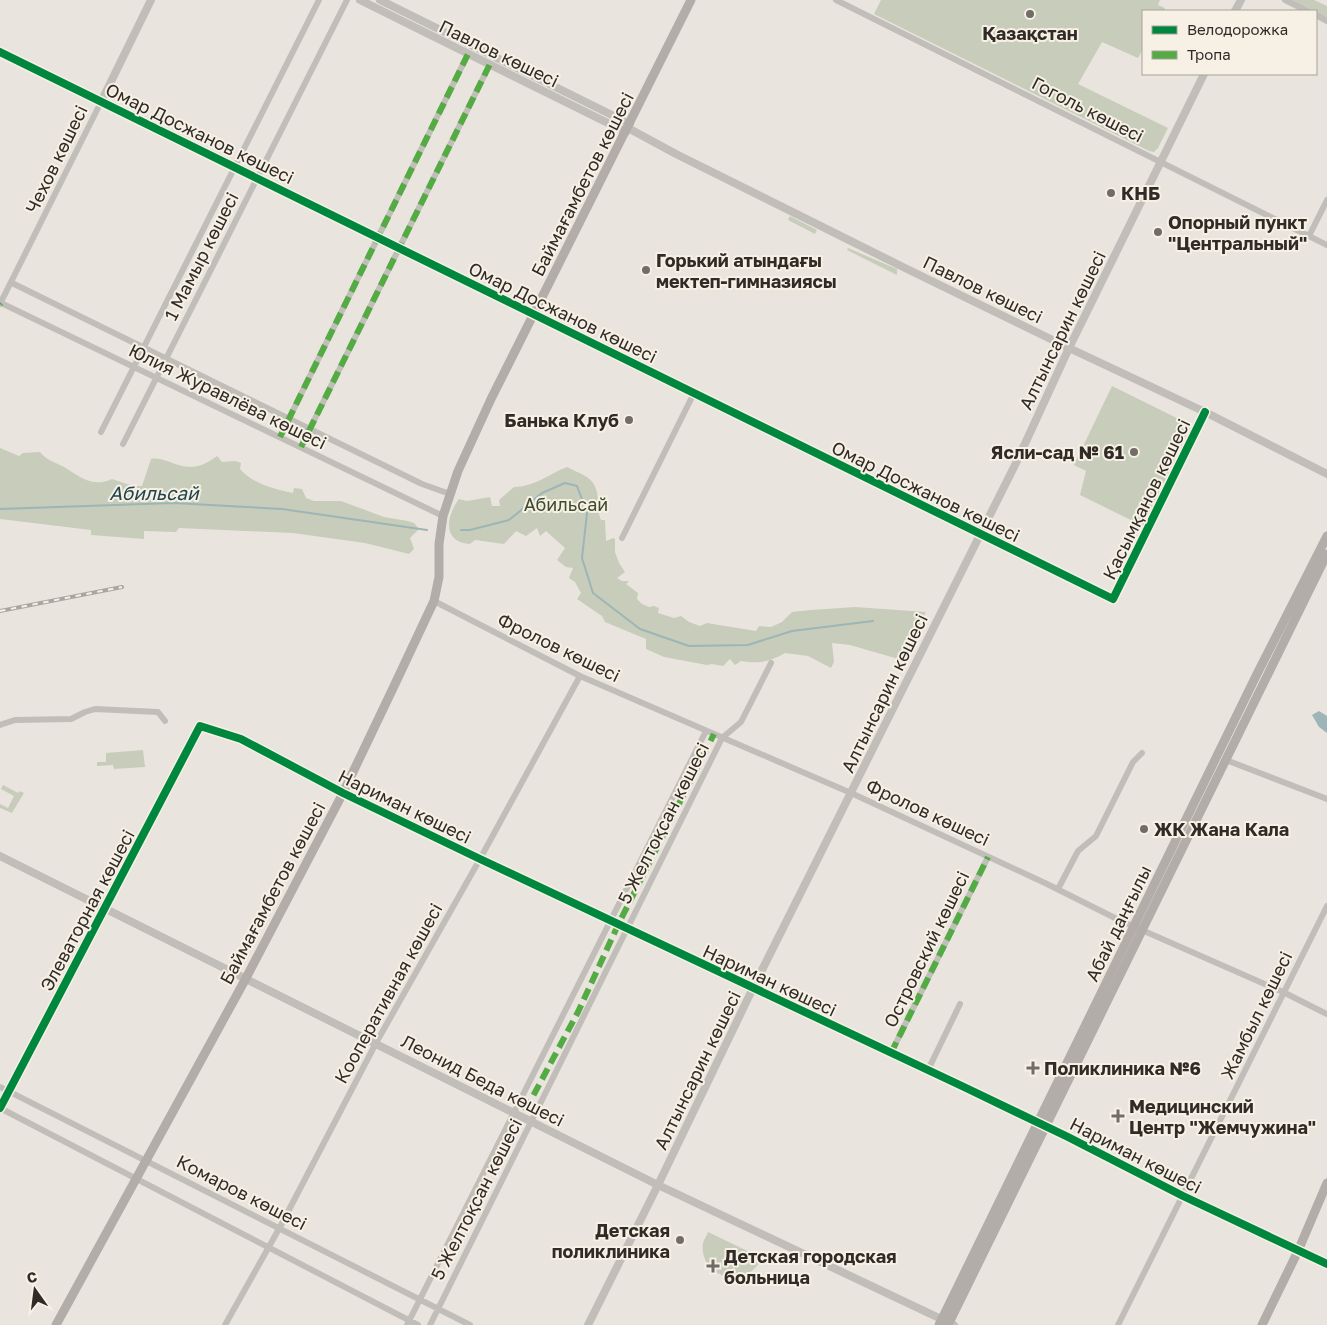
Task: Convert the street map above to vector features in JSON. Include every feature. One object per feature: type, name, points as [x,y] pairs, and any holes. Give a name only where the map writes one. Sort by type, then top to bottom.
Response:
[{"type":"main road","name":"Баймағамбетов көшесі","points":[[56,1325],[245,980],[343,793],[434,601],[439,576],[439,544],[443,516],[458,471],[491,399],[692,0]]},
{"type":"main road","name":"Абай даңғылы","points":[[1139,928],[1256,676],[1327,536]]},
{"type":"main road","name":"Абай даңғылы","points":[[946,1323],[1139,928],[1226,760],[1327,554]]},
{"type":"main road","points":[[1262,1325],[1298,1251],[1327,1183]]},
{"type":"street","name":"Чехов көшесі","points":[[0,304],[151,0]]},
{"type":"street","name":"1 Мамыр көшесі","points":[[100,432],[320,0]]},
{"type":"street","name":"1 Мамыр көшесі","points":[[123,444],[347,0]]},
{"type":"street","name":"Павлов көшесі","points":[[360,0],[468,54],[628,128]]},
{"type":"street","name":"Павлов көшесі","points":[[380,0],[685,159],[1069,348],[1205,412],[1327,474]]},
{"type":"street","name":"Гоголь көшесі","points":[[836,0],[1327,245]]},
{"type":"street","points":[[1285,0],[1305,10]]},
{"type":"street","name":"Омар Досжанов көшесі","points":[[0,52],[1113,599]]},
{"type":"street","points":[[280,438],[468,54]]},
{"type":"street","points":[[301,448],[490,64]]},
{"type":"street","name":"Алтынсарин көшесі","points":[[588,1325],[753,988],[1016,461],[1069,348],[1204,75]]},
{"type":"street","points":[[1309,236],[1327,200]]},
{"type":"street","name":"Юлия Журавлёва көшесі","points":[[12,282],[422,484],[450,494]]},
{"type":"street","name":"Юлия Журавлёва көшесі","points":[[0,304],[443,516]]},
{"type":"street","points":[[622,538],[694,394]]},
{"type":"street","name":"Қасымқанов көшесі","points":[[1113,599],[1205,412]]},
{"type":"street","name":"Фролов көшесі","points":[[434,601],[580,676],[851,793],[1058,889],[1119,920],[1283,992],[1327,1014]]},
{"type":"street","name":"5 Желтоқсан көшесі","points":[[430,1325],[722,738],[741,722],[771,663]]},
{"type":"street","name":"Кооперативная көшесі","points":[[226,1325],[376,1044],[580,676]]},
{"type":"street","points":[[0,725],[15,720],[71,719],[95,709],[158,712],[165,721]]},
{"type":"street","name":"Нариман көшесі","points":[[200,726],[241,739],[343,793],[928,1070],[1183,1196],[1327,1264]]},
{"type":"street","name":"Элеваторная көшесі","points":[[0,1108],[200,726]]},
{"type":"street","name":"5 Желтоқсан көшесі","points":[[408,1323],[706,731]]},
{"type":"street","points":[[1058,889],[1078,851],[1096,836],[1133,762],[1142,753]]},
{"type":"street","points":[[1226,760],[1327,799]]},
{"type":"street","name":"Леонид Беда көшесі","points":[[0,856],[658,1185],[946,1323]]},
{"type":"street","name":"Островский көшесі","points":[[891,1053],[988,857]]},
{"type":"street","name":"Жамбыл көшесі","points":[[1118,1325],[1327,906]]},
{"type":"street","points":[[928,1070],[960,1004]]},
{"type":"street","name":"Комаров көшесі","points":[[0,1087],[280,1227],[470,1325]]},
{"type":"street","name":"Комаров көшесі","points":[[0,1108],[408,1323],[418,1325]]},
{"type":"green space","points":[[881,0],[1160,0],[1158,5],[1165,8],[1164,10],[1142,10],[1142,51],[1138,58],[1102,42],[1078,84],[1168,128],[1158,148],[1154,152],[1149,151],[874,14]]},
{"type":"green space","points":[[1291,0],[1314,0],[1327,6],[1327,18],[1317,13],[1317,10],[1311,10]]},
{"type":"green space","points":[[790,216],[817,230],[815,234],[788,220]]},
{"type":"green space","points":[[848,248],[897,269],[897,275],[847,250]]},
{"type":"green space","points":[[1112,386],[1191,425],[1143,526],[1080,495],[1086,471],[1074,465]]},
{"type":"green space","name":"Абильсай","points":[[0,448],[19,456],[23,453],[40,452],[48,459],[93,482],[112,479],[133,486],[142,486],[151,459],[193,467],[204,464],[217,456],[222,462],[235,461],[241,463],[240,469],[245,474],[264,485],[293,493],[294,488],[302,489],[306,498],[314,501],[341,501],[384,517],[414,523],[419,529],[410,538],[414,549],[409,554],[365,543],[293,533],[179,528],[176,532],[144,531],[144,539],[91,535],[91,530],[0,519]]},
{"type":"green space","name":"Абильсай","points":[[567,467],[584,475],[595,486],[600,517],[601,520],[605,520],[606,541],[615,539],[615,552],[625,572],[617,578],[622,581],[629,581],[626,584],[638,593],[637,599],[649,607],[659,608],[658,613],[674,618],[681,616],[689,622],[700,626],[707,623],[756,631],[759,626],[771,627],[782,622],[792,612],[855,607],[926,612],[902,660],[850,645],[832,643],[834,662],[831,668],[808,656],[785,653],[769,660],[758,662],[741,661],[735,665],[730,659],[723,666],[664,657],[646,649],[646,639],[605,622],[602,616],[577,599],[581,593],[575,582],[569,578],[573,568],[566,567],[557,560],[565,548],[546,531],[540,536],[537,528],[526,536],[516,531],[504,544],[475,540],[470,544],[455,539],[451,533],[449,520],[459,499],[467,501],[490,497],[492,506],[500,506],[499,500],[514,487],[535,483]]},
{"type":"green space","points":[[143,750],[145,767],[114,769],[113,765],[97,766],[97,762],[106,762],[106,753]]},
{"type":"green space","points":[[3,785],[18,793],[20,791],[24,793],[12,813],[0,808],[0,804],[8,808],[14,796],[1,789]]},
{"type":"green space","points":[[708,1232],[762,1258],[755,1269],[745,1275],[725,1276],[715,1272],[703,1255],[703,1243]]},
{"type":"water","points":[[1319,711],[1327,716],[1327,733],[1319,727],[1312,715]]},
{"type":"waterway","name":"Абильсай","points":[[461,530],[470,530],[509,520],[542,493],[565,483],[577,486],[587,513],[582,558],[593,593],[640,629],[689,646],[748,645],[792,631],[873,621]]},
{"type":"waterway","name":"Абильсай","points":[[0,509],[173,503],[282,509],[427,530]]},
{"type":"railway","points":[[0,611],[122,587]]},
{"type":"marked path","points":[[280,437],[468,54]]},
{"type":"marked path","points":[[301,447],[490,64]]},
{"type":"marked path","points":[[525,1111],[578,1012],[618,925],[714,734]]},
{"type":"marked path","points":[[891,1053],[988,857]]},
{"type":"cycle path","points":[[0,52],[1113,599],[1205,412]]},
{"type":"cycle path","points":[[0,1108],[200,726],[241,739],[343,793],[964,1087],[1068,1137],[1183,1196],[1327,1264]]},
{"type":"place","name":"Қазақстан","points":[[1030,14]]},
{"type":"place","name":"КНБ","points":[[1111,193]]},
{"type":"place","name":"Опорный пункт \"Центральный\"","points":[[1158,232]]},
{"type":"place","name":"Горький атындағы мектеп-гимназиясы","points":[[646,270]]},
{"type":"place","name":"Банька Клуб","points":[[629,420]]},
{"type":"place","name":"Ясли-сад № 61","points":[[1134,452]]},
{"type":"place","name":"ЖК Жана Кала","points":[[1144,829]]},
{"type":"place","name":"Поликлиника №6","points":[[1033,1068]]},
{"type":"place","name":"Медицинский Центр \"Жемчужина\"","points":[[1118,1116]]},
{"type":"place","name":"Детская поликлиника","points":[[680,1240]]},
{"type":"place","name":"Детская городская больница","points":[[713,1266]]}]
